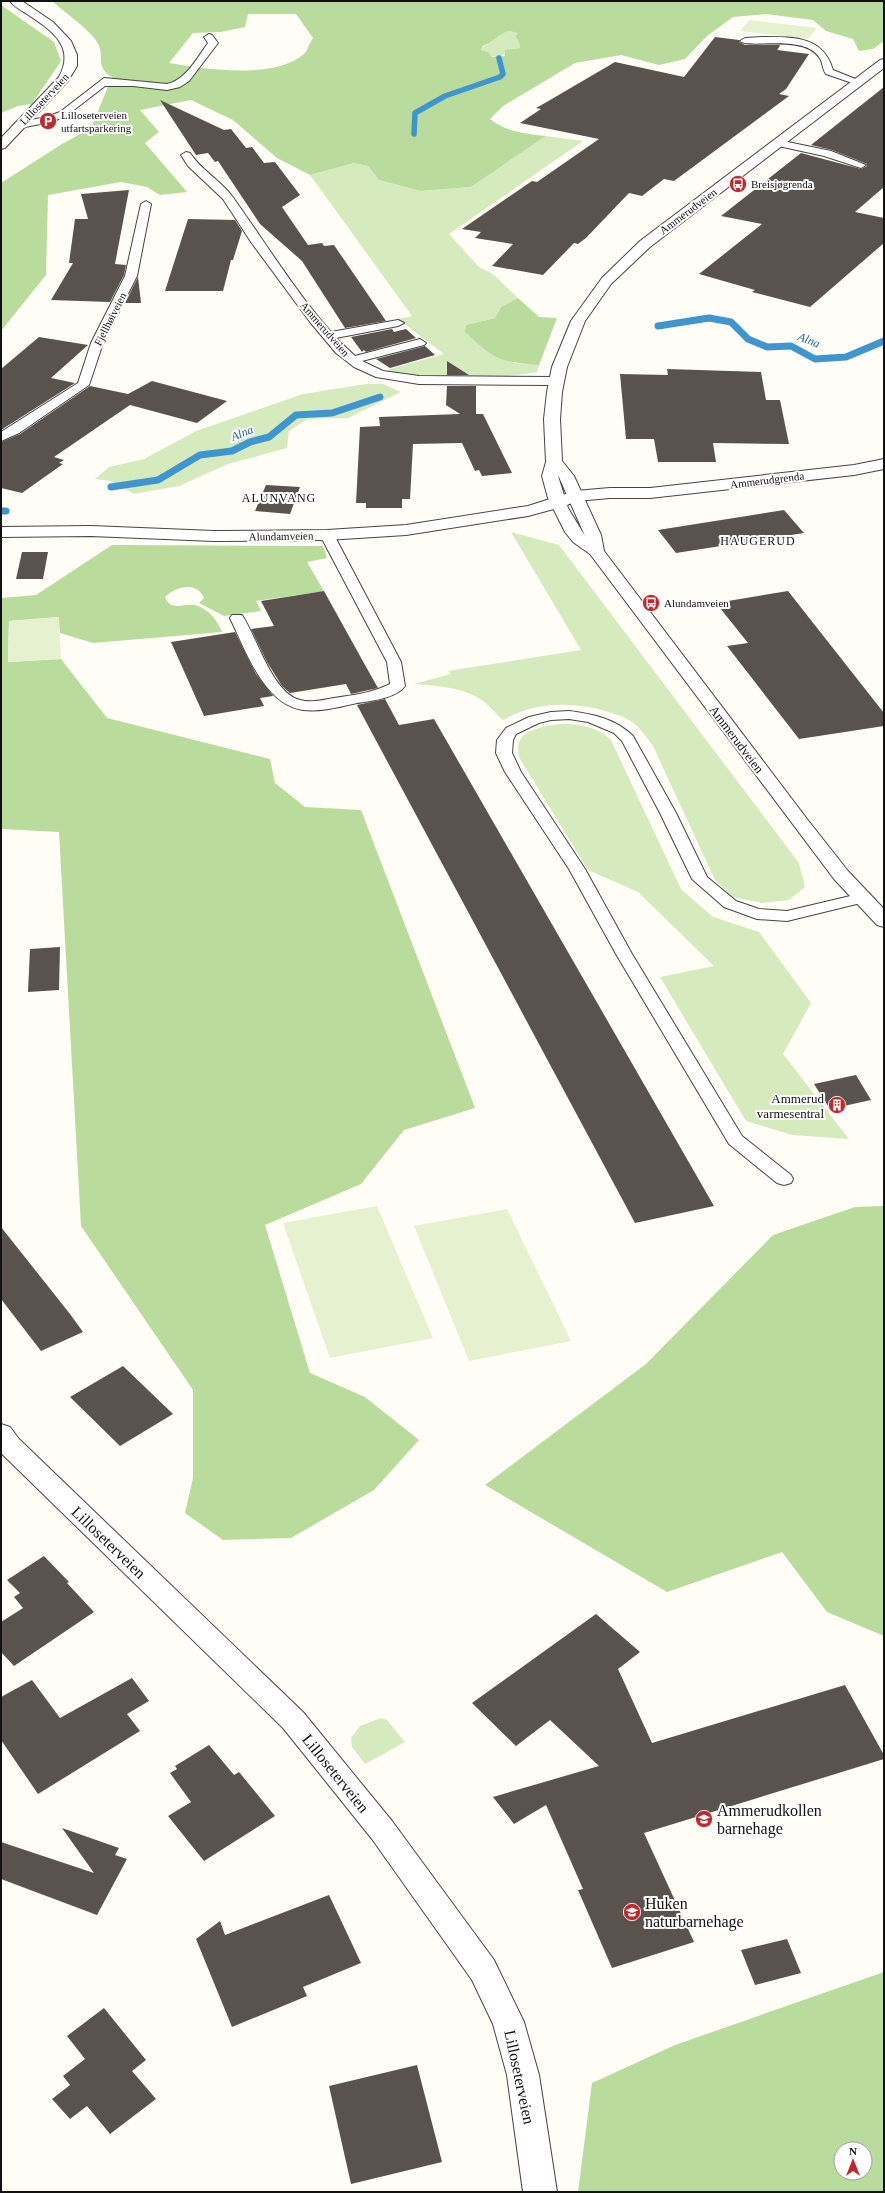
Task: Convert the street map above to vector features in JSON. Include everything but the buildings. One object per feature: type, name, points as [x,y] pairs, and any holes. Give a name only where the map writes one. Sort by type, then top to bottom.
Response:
[{"type":"street","name":"Lilloseterveien","points":[[1,146],[69,73],[74,61],[74,54],[64,38],[15,1]]},
{"type":"street","name":"Ammerudveien","points":[[884,62],[645,244],[608,278],[586,306],[576,324],[563,354],[555,381],[552,426],[554,462],[550,477],[559,503],[577,537],[596,551],[780,797],[841,875],[884,921]]},
{"type":"street","name":"Ammerudveien","points":[[554,462],[566,476],[593,535],[596,551]]},
{"type":"street","name":"Ammerudgrenda","points":[[650,493],[854,470],[884,464]]},
{"type":"street","name":"Alundamveien","points":[[1,532],[91,531],[214,536],[327,535],[406,530],[513,513],[559,503],[577,501],[616,502],[650,493]]},
{"type":"street","name":"Lilloseterveien","points":[[1,1434],[16,1451],[293,1720],[382,1830],[483,1970],[508,2022],[523,2075],[540,2192]]},
{"type":"lane","points":[[20,125],[48,120],[63,114],[105,82],[133,83],[167,87],[177,85],[186,79],[213,43],[209,37]]},
{"type":"lane","points":[[745,41],[767,39],[814,47],[823,54],[829,72],[858,82]]},
{"type":"lane","points":[[778,143],[827,153],[860,165]]},
{"type":"lane","name":"Ammerudveien","points":[[186,155],[192,164],[227,197],[255,240],[328,336],[352,360],[380,374],[419,380],[555,381]]},
{"type":"lane","name":"Fjellhøiveien","points":[[1,436],[15,430],[83,385],[97,343],[131,276],[146,204]]},
{"type":"lane","points":[[328,336],[398,323]]},
{"type":"lane","points":[[352,360],[420,343]]},
{"type":"lane","points":[[237,618],[275,690],[290,702],[311,706],[365,697],[386,692],[398,686],[394,662],[327,535]]},
{"type":"lane","points":[[784,1179],[735,1140],[624,954],[577,869],[513,772],[504,753],[505,740],[511,731],[534,720],[551,716],[569,715],[591,718],[619,730],[628,739],[668,813],[700,879],[730,904],[757,914],[787,916],[863,898]]},
{"type":"green space","points":[[52,1],[884,1],[884,41],[873,49],[859,51],[853,39],[826,31],[813,20],[766,14],[733,17],[707,36],[685,59],[659,65],[621,55],[575,63],[503,106],[490,119],[509,130],[546,136],[471,187],[420,191],[379,180],[368,166],[354,163],[310,175],[277,158],[233,120],[191,100],[140,110],[159,132],[145,143],[187,192],[160,195],[147,187],[121,182],[48,195],[46,275],[1,331],[1,183],[62,144],[91,128],[112,77],[104,70],[102,66],[100,49],[95,39]],"holes":[[[248,14],[296,14],[313,38],[304,54],[291,62],[258,70],[220,70],[169,63],[193,33],[221,32],[245,27]],[[509,31],[518,33],[515,36],[519,42],[520,48],[505,50],[505,56],[492,57],[488,52],[481,50],[483,46]]]},
{"type":"green space","points":[[1,5],[54,42],[61,61],[32,104],[18,106],[1,113]]},
{"type":"green space","points":[[750,20],[817,28],[808,39],[740,31]]},
{"type":"green space","points":[[509,31],[518,33],[515,36],[519,42],[520,48],[511,49],[500,57],[493,56],[481,49],[502,33]]},
{"type":"green space","points":[[546,136],[583,141],[449,234],[479,267],[493,274],[518,298],[501,307],[495,318],[466,325],[514,363],[539,365],[537,372],[499,377],[442,378],[405,374],[386,370],[444,354],[398,319],[412,316],[310,175],[354,163],[368,166],[379,180],[420,191],[471,187]]},
{"type":"green space","points":[[518,298],[539,317],[557,318],[539,365],[498,358],[483,348],[465,332],[466,325],[495,318],[501,307]]},
{"type":"green space","points":[[366,384],[383,384],[401,392],[348,418],[307,419],[289,431],[287,448],[228,464],[179,486],[134,494],[111,481],[95,479],[109,467],[144,459],[196,431],[303,394]]},
{"type":"green space","points":[[511,532],[559,545],[799,863],[805,887],[789,900],[762,903],[732,897],[715,880],[653,746],[641,730],[630,720],[595,708],[554,705],[528,710],[503,720],[488,705],[476,696],[450,688],[414,684],[451,674],[448,671],[581,650]]},
{"type":"green space","points":[[112,545],[323,546],[327,558],[307,562],[324,591],[256,601],[261,611],[224,616],[199,603],[204,598],[201,593],[191,587],[180,588],[165,597],[168,602],[174,606],[195,605],[204,609],[215,619],[222,632],[93,643],[60,633],[58,617],[9,621],[8,662],[61,659],[107,718],[270,759],[275,783],[305,807],[361,810],[475,1108],[404,1130],[361,1184],[265,1225],[310,1373],[365,1397],[419,1440],[374,1490],[291,1538],[223,1540],[185,1513],[193,1478],[193,1390],[81,1226],[59,832],[1,829],[1,598],[36,595]]},
{"type":"green space","points":[[59,617],[61,659],[8,662],[9,621]]},
{"type":"green space","points":[[560,724],[587,727],[605,735],[611,740],[681,889],[713,917],[759,932],[811,1003],[783,1054],[849,1139],[792,1135],[746,1121],[660,977],[714,966],[638,892],[588,870],[520,759],[518,750],[519,742],[523,736],[535,729]]},
{"type":"green space","points":[[377,1206],[433,1338],[330,1358],[283,1223]]},
{"type":"green space","points":[[884,1206],[884,1636],[827,1612],[782,1552],[667,1592],[485,1485],[646,1364],[773,1235],[855,1207]]},
{"type":"green space","points":[[507,1209],[571,1341],[469,1361],[414,1226]]},
{"type":"green space","points":[[381,1718],[387,1720],[405,1742],[365,1764],[352,1747],[351,1738],[360,1726]]},
{"type":"green space","points":[[884,1972],[884,2192],[578,2192],[592,2083],[675,2045]]},
{"type":"waterway","points":[[414,134],[415,113],[445,96],[500,77],[503,74],[499,58]]},
{"type":"waterway","name":"Alna","points":[[658,326],[709,318],[731,322],[748,339],[767,347],[791,346],[815,359],[846,357],[884,341]]},
{"type":"waterway","name":"Alna","points":[[111,487],[158,480],[200,455],[232,451],[250,442],[269,437],[296,415],[332,413],[380,397]]},
{"type":"waterway","name":"Alna","points":[[1,511],[6,511]]},
{"type":"place","name":"Lilloseterveien utfartsparkering","points":[[48,121]]},
{"type":"place","name":"Breisjøgrenda","points":[[738,184]]},
{"type":"place","name":"Alundamveien","points":[[651,603]]},
{"type":"place","name":"Ammerud varmesentral","points":[[837,1105]]},
{"type":"place","name":"Ammerudkollen barnehage","points":[[704,1819]]},
{"type":"place","name":"Huken naturbarnehage","points":[[632,1912]]},
{"type":"district","name":"ALUNVANG","points":[[279,498]]},
{"type":"district","name":"HAUGERUD","points":[[758,541]]}]
